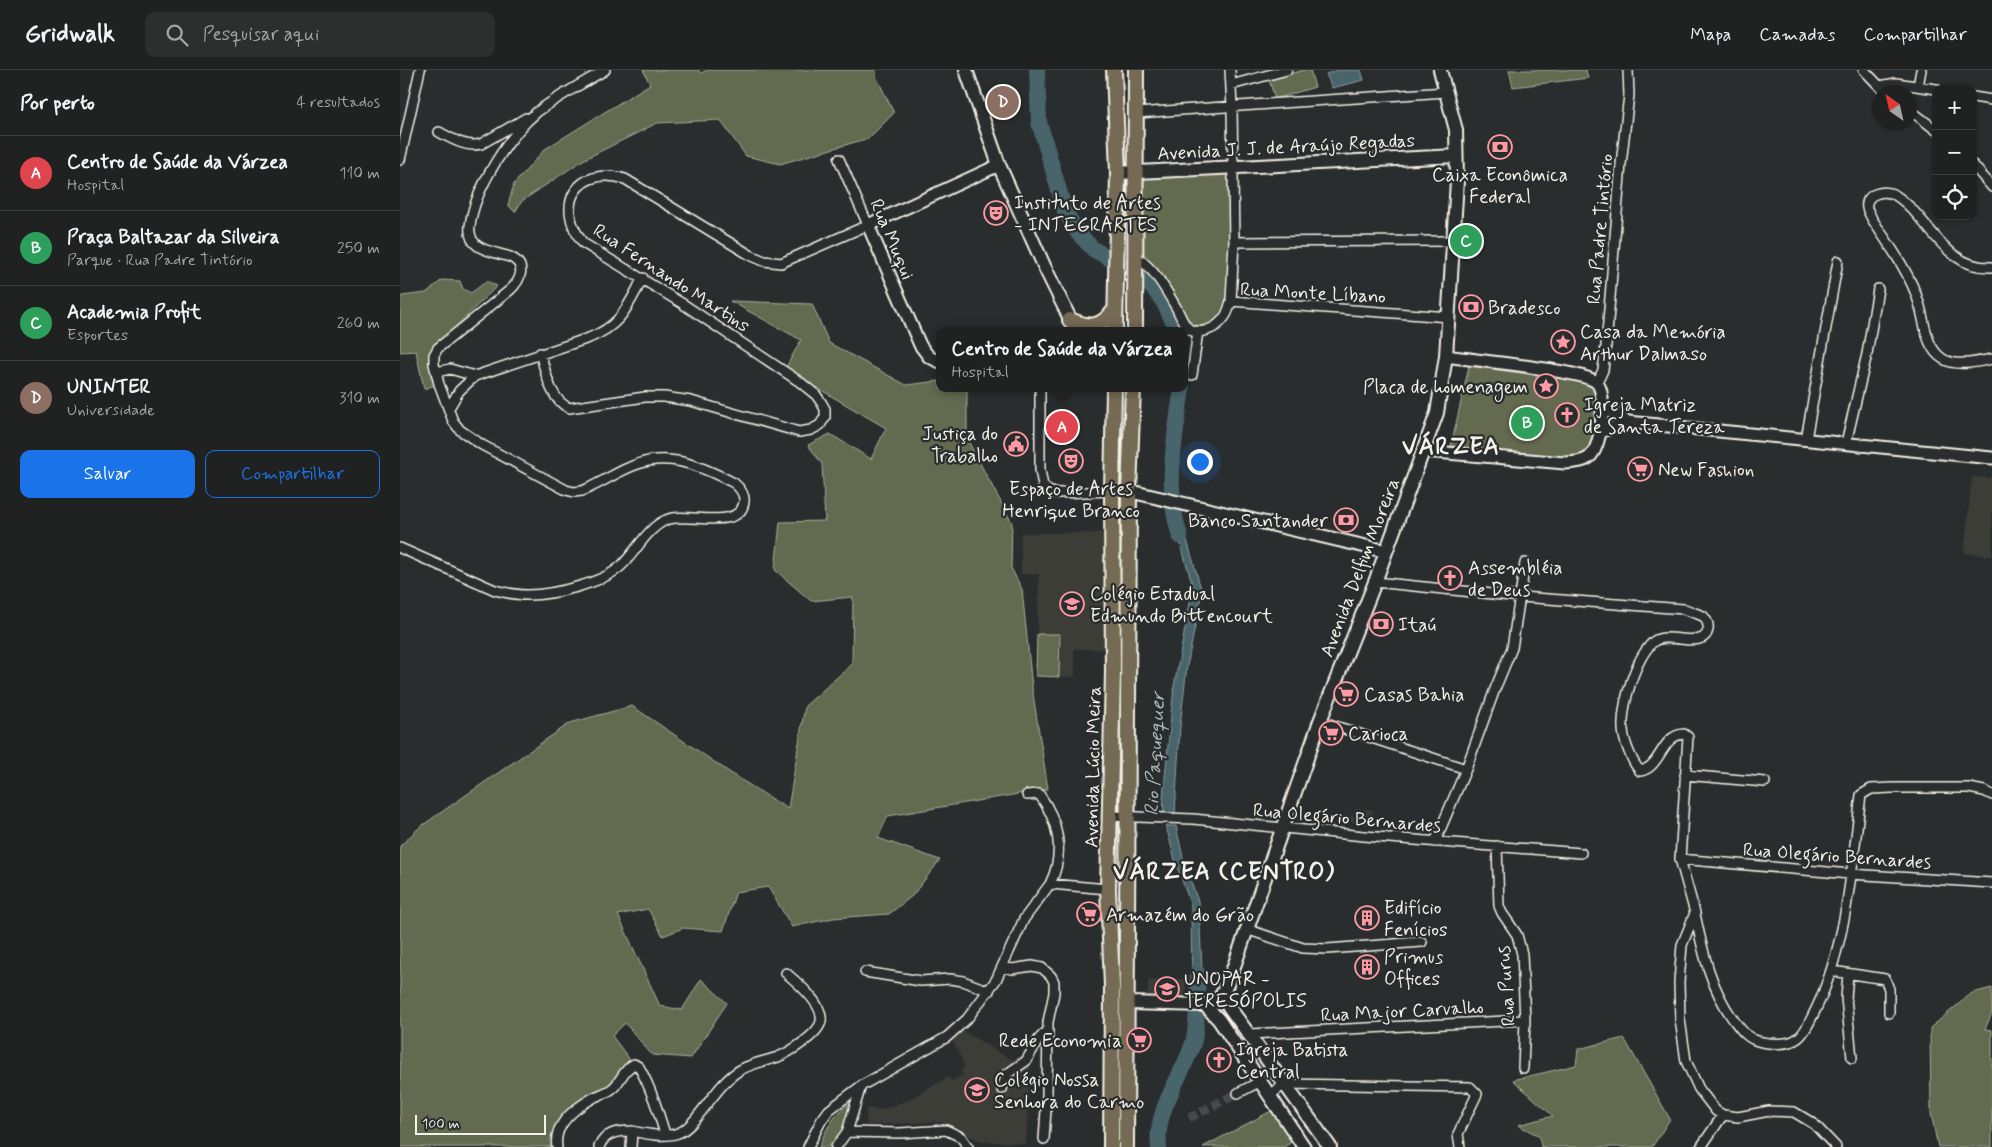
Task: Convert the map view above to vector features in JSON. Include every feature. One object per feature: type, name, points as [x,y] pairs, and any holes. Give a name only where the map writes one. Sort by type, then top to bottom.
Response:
[{"type":"main road","points":[[966,70],[999,165],[1044,268],[1074,327]]},
{"type":"main road","points":[[1114,70],[1118,173],[1114,327]]},
{"type":"main road","points":[[1134,327],[1137,172],[1136,70]]},
{"type":"main road","name":"Avenida Delfim Moreira","points":[[1222,996],[1320,721],[1375,582],[1437,413],[1446,356],[1456,207],[1456,130],[1440,70]]},
{"type":"main road","name":"Avenida J. J. de Araújo Regadas","points":[[1118,173],[1456,156]]},
{"type":"main road","points":[[1086,327],[1095,326],[1115,310]]},
{"type":"main road","name":"Avenida Lúcio Meira","points":[[1111,1147],[1112,986],[1108,889],[1113,674],[1112,491],[1114,392]]},
{"type":"main road","name":"Avenida Lúcio Meira","points":[[1126,1147],[1128,1003],[1127,816],[1130,491],[1133,392]]},
{"type":"main road","points":[[1130,491],[1385,551]]},
{"type":"main road","points":[[1128,1003],[1203,1005],[1214,1002],[1222,996],[1330,1147]]},
{"type":"main road","points":[[1203,1005],[1219,1020],[1304,1147]]},
{"type":"main road","points":[[1219,1020],[1232,1010]]},
{"type":"street","points":[[400,160],[420,70]]},
{"type":"street","points":[[439,132],[458,142],[475,146],[481,144],[538,112],[605,70]]},
{"type":"street","points":[[1230,70],[1234,242],[1231,301]]},
{"type":"street","points":[[1231,85],[1287,70]]},
{"type":"street","name":"Rua Padre Tintório","points":[[1423,451],[1576,462],[1593,455],[1600,432],[1603,395],[1597,383],[1602,370],[1606,346],[1621,164],[1629,95],[1628,70]]},
{"type":"street","points":[[1864,70],[1878,85]]},
{"type":"street","points":[[1920,70],[1918,86],[1932,88]]},
{"type":"street","points":[[1891,85],[1896,83],[1911,85]]},
{"type":"street","points":[[1136,113],[1446,92]]},
{"type":"street","points":[[1977,98],[1992,100]]},
{"type":"street","points":[[400,548],[495,590],[510,594],[530,595],[590,584],[611,573],[621,567],[665,520],[685,517],[733,518],[742,510],[744,495],[734,483],[678,460],[665,459],[638,464],[582,491],[566,490],[471,439],[460,430],[453,420],[436,372],[434,354],[438,348],[510,290],[517,283],[521,275],[521,268],[516,261],[476,245],[471,237],[470,228],[477,202],[494,165],[513,137],[538,112]]},
{"type":"street","points":[[1917,115],[1932,127]]},
{"type":"street","name":"Rua Muqui","points":[[839,159],[914,332],[924,352],[936,360]]},
{"type":"street","name":"Rua Fernando Martins","points":[[540,353],[553,392],[562,405],[569,408],[645,397],[664,397],[691,401],[799,432],[811,430],[820,425],[825,417],[825,409],[816,395],[800,382],[643,278],[583,244],[575,233],[570,221],[569,207],[574,193],[592,178],[614,176],[625,179],[750,255],[773,263],[793,259],[999,165]]},
{"type":"street","points":[[1977,170],[1992,187]]},
{"type":"street","points":[[1992,268],[1967,264],[1954,256],[1938,241],[1907,205],[1894,194],[1880,192],[1870,198],[1867,203],[1867,209],[1872,219],[1910,282],[1919,302],[1931,346],[1937,354],[1943,360],[1952,363],[1992,359]]},
{"type":"street","points":[[1234,242],[1453,241]]},
{"type":"street","points":[[1136,261],[1149,268],[1161,283],[1187,327]]},
{"type":"street","points":[[1806,439],[1838,261]]},
{"type":"street","points":[[448,408],[459,391],[475,376],[608,330],[621,316],[643,278]]},
{"type":"street","points":[[1846,443],[1867,354],[1878,289]]},
{"type":"street","name":"Rua Monte Líbano","points":[[1198,332],[1208,330],[1224,319],[1231,301],[1449,317]]},
{"type":"street","points":[[1188,328],[1198,332],[1192,375]]},
{"type":"street","points":[[1446,356],[1566,373],[1588,378],[1597,383]]},
{"type":"street","points":[[436,372],[450,369],[475,376]]},
{"type":"street","points":[[1040,392],[1040,470],[1042,486],[1050,492],[1058,493],[1112,491]]},
{"type":"street","points":[[1602,407],[1628,422],[1992,458]]},
{"type":"street","points":[[1600,432],[1628,422]]},
{"type":"street","points":[[1435,842],[1466,769],[1512,648],[1525,563]]},
{"type":"street","points":[[1375,582],[1521,597],[1692,611],[1706,619],[1707,635],[1703,638],[1695,640],[1669,638],[1656,640],[1652,644],[1632,680],[1623,729],[1635,766],[1640,771],[1648,768],[1673,737],[1684,734],[1688,738],[1680,859],[1695,913],[1708,972],[1716,991],[1739,1027],[1756,1041],[1780,1044],[1792,1042],[1798,1038],[1813,1014],[1832,971],[1850,874],[1861,795],[1871,789],[1892,788],[1969,788],[1992,795]]},
{"type":"street","points":[[1320,721],[1466,769]]},
{"type":"street","points":[[1685,775],[1765,782]]},
{"type":"street","points":[[808,1147],[821,1121],[829,1110],[862,1086],[947,1037],[967,1019],[989,991],[1003,967],[1024,919],[1054,876],[1059,850],[1057,829],[1039,794],[1027,796]]},
{"type":"street","name":"Rua Olegário Bernardes","points":[[1110,816],[1193,819],[1435,842],[1581,853]]},
{"type":"street","name":"Rua Purus","points":[[1496,846],[1499,906],[1517,935],[1522,954],[1525,1020],[1524,1068]]},
{"type":"street","name":"Rua Olegário Bernardes","points":[[1680,859],[1850,874],[1992,881]]},
{"type":"street","points":[[1050,884],[1108,889]]},
{"type":"street","points":[[1695,913],[1682,945],[1679,982],[1682,1043],[1686,1061],[1699,1090],[1708,1103],[1723,1115],[1738,1117],[1769,1111],[1794,1112],[1814,1124],[1836,1147]]},
{"type":"street","points":[[1246,929],[1303,948],[1326,949],[1422,942]]},
{"type":"street","points":[[1003,967],[1012,969],[1037,966],[1042,968],[1051,976],[1055,988],[1047,1031],[1047,1095],[1044,1139]]},
{"type":"street","points":[[1832,971],[1875,976],[1887,981],[1889,989],[1889,1014]]},
{"type":"street","points":[[865,972],[906,980],[950,979],[963,981],[989,991]]},
{"type":"street","points":[[599,1147],[602,1140],[608,1134],[615,1132],[632,1131],[656,1135],[678,1133],[687,1127],[729,1076],[742,1069],[788,1052],[818,1029],[821,1018],[819,1010],[807,992],[786,974]]},
{"type":"street","points":[[1848,974],[1846,998],[1852,1058]]},
{"type":"street","points":[[1203,1005],[1220,1005],[1232,1010]]},
{"type":"street","name":"Rua Major Carvalho","points":[[1250,1034],[1525,1020]]},
{"type":"street","points":[[1002,1089],[1007,1074],[1026,1061],[1039,1039],[1047,1031]]},
{"type":"street","points":[[557,1147],[556,1133],[568,1116],[594,1097],[607,1092],[614,1086],[626,1068],[634,1064],[639,1067],[643,1074],[656,1104],[665,1134]]},
{"type":"street","points":[[1238,1093],[1261,1081]]},
{"type":"street","points":[[1270,1095],[1285,1084],[1470,1087],[1477,1094],[1458,1134],[1460,1147]]},
{"type":"street","points":[[836,1147],[847,1132],[862,1086]]},
{"type":"street","points":[[1701,1147],[1723,1115]]},
{"type":"street","points":[[847,1132],[872,1133],[946,1130],[962,1136],[968,1147]]},
{"type":"street","points":[[632,1131],[632,1147]]},
{"type":"shaded area","points":[[1016,90],[1020,105],[991,113],[987,98]]},
{"type":"shaded area","points":[[1972,477],[1992,478],[1992,556],[1964,553]]},
{"type":"shaded area","name":"Colégio Estadual Edmundo Bittencourt","points":[[1021,533],[1108,533],[1107,649],[1074,649],[1075,677],[1036,676],[1039,574],[1021,574]]},
{"type":"shaded area","points":[[1356,808],[1373,810],[1370,825],[1345,821],[1346,815],[1355,816]]},
{"type":"shaded area","name":"UNOPAR - TERESÓPOLIS","points":[[1186,979],[1186,998],[1147,998],[1148,981]]},
{"type":"shaded area","name":"Colégio Nossa Senhora do Carmo","points":[[960,1029],[1012,1060],[1031,1050],[1026,1144],[981,1141],[953,1130],[941,1122],[867,1125],[866,1108],[880,1110],[908,1100],[948,1077],[952,1081],[963,1075],[961,1070],[965,1067],[952,1039]]},
{"type":"green space","points":[[643,70],[698,70],[701,73],[708,70],[876,70],[876,76],[894,113],[869,138],[780,164],[746,156],[720,120],[657,123],[583,160],[522,201],[515,212],[508,205],[514,184],[545,149],[650,84]]},
{"type":"green space","points":[[1310,70],[1315,87],[1275,99],[1269,80]]},
{"type":"green space","points":[[1509,70],[1586,70],[1588,78],[1513,87]]},
{"type":"green space","points":[[1227,172],[1231,240],[1229,302],[1218,322],[1197,329],[1186,325],[1159,274],[1141,249],[1140,175]]},
{"type":"green space","points":[[442,280],[460,281],[463,289],[471,293],[487,281],[497,286],[430,352],[435,385],[424,389],[416,351],[400,352],[400,299],[402,296],[426,293]]},
{"type":"green space","points":[[730,301],[812,304],[829,343],[906,385],[936,381],[936,392],[967,392],[967,439],[1012,523],[1011,568],[1022,589],[1032,688],[1048,789],[888,816],[878,838],[940,860],[912,896],[889,914],[833,918],[792,927],[768,887],[736,892],[723,931],[683,928],[663,936],[648,909],[618,915],[660,1006],[682,1010],[701,979],[727,1003],[691,1058],[652,1055],[625,1023],[612,1036],[633,1064],[592,1105],[572,1113],[550,1147],[400,1147],[400,846],[420,827],[570,723],[632,706],[735,776],[788,809],[805,706],[852,664],[853,597],[811,601],[775,570],[780,522],[825,521],[822,464],[808,445],[830,434],[871,459],[886,428],[785,369],[801,340]]},
{"type":"green space","points":[[1469,366],[1594,383],[1601,392],[1594,450],[1569,462],[1451,446]]},
{"type":"green space","points":[[1037,634],[1060,634],[1059,677],[1036,676]]},
{"type":"green space","points":[[1992,988],[1992,1013],[1985,1029],[1992,1030],[1992,1147],[1938,1147],[1931,1113],[1930,1028],[1972,993]]},
{"type":"green space","points":[[1624,1038],[1670,1119],[1652,1147],[1541,1147],[1539,1136],[1518,1125],[1553,1116],[1513,1080],[1576,1065],[1578,1049]]},
{"type":"green space","points":[[850,1103],[852,1104],[847,1121],[837,1142],[833,1147],[819,1147],[831,1122]]},
{"type":"green space","points":[[1273,1110],[1293,1141],[1284,1147],[1203,1147]]},
{"type":"water","points":[[1339,70],[1361,70],[1364,80],[1332,88],[1326,74]]},
{"type":"water","points":[[1172,514],[1180,516],[1202,592],[1187,666],[1180,726],[1175,814],[1164,815],[1163,797],[1174,686],[1193,587]]},
{"type":"water","points":[[1166,826],[1176,826],[1184,862],[1199,904],[1203,995],[1192,997],[1191,906],[1175,860]]},
{"type":"waterway","name":"Rio Paquequer","points":[[1037,70],[1039,122],[1065,211],[1078,233],[1093,249],[1137,274],[1154,289],[1164,303],[1176,327]]},
{"type":"waterway","name":"Rio Paquequer","points":[[1180,536],[1173,500],[1172,462],[1181,392]]},
{"type":"waterway","name":"Rio Paquequer","points":[[1159,1147],[1159,1133],[1165,1107],[1195,1036],[1198,974]]},
{"type":"tunnel","points":[[1189,1118],[1238,1093]]},
{"type":"place","name":"UNINTER","points":[[1003,102]]},
{"type":"place","name":"Caixa Econômica Federal","points":[[1500,147]]},
{"type":"place","name":"Instituto de Artes - INTEGRARTES","points":[[996,213]]},
{"type":"place","name":"Academia Profit","points":[[1466,241]]},
{"type":"place","name":"Bradesco","points":[[1471,307]]},
{"type":"place","name":"Casa da Memória Arthur Dalmaso","points":[[1563,342]]},
{"type":"place","name":"Placa de homenagem","points":[[1546,386]]},
{"type":"place","name":"Igreja Matriz de Santa Tereza","points":[[1567,415]]},
{"type":"place","name":"Praça Baltazar da Silveira","points":[[1527,423]]},
{"type":"place","name":"Centro de Saúde da Várzea","points":[[1062,427]]},
{"type":"place","name":"Justiça do Trabalho","points":[[1016,444]]},
{"type":"place","name":"Espaço de Artes Henrique Branco","points":[[1071,461]]},
{"type":"place","name":"New Fashion","points":[[1640,469]]},
{"type":"place","name":"Banco Santander","points":[[1346,520]]},
{"type":"place","name":"Assembléia de Deus","points":[[1450,578]]},
{"type":"place","name":"Colégio Estadual Edmundo Bittencourt","points":[[1072,604]]},
{"type":"place","name":"Itaú","points":[[1381,624]]},
{"type":"place","name":"Casas Bahia","points":[[1346,694]]},
{"type":"place","name":"Carioca","points":[[1331,733]]},
{"type":"place","name":"Armazém do Grão","points":[[1089,914]]},
{"type":"place","name":"Edifício Fenícios","points":[[1367,918]]},
{"type":"place","name":"Primus Offices","points":[[1367,967]]},
{"type":"place","name":"UNOPAR - TERESÓPOLIS","points":[[1167,989]]},
{"type":"place","name":"Rede Economia","points":[[1139,1040]]},
{"type":"place","name":"Igreja Batista Central","points":[[1219,1060]]},
{"type":"place","name":"Colégio Nossa Senhora do Carmo","points":[[977,1090]]},
{"type":"district","name":"VÁRZEA","points":[[1451,446]]},
{"type":"district","name":"VÁRZEA (CENTRO)","points":[[1224,871]]}]
